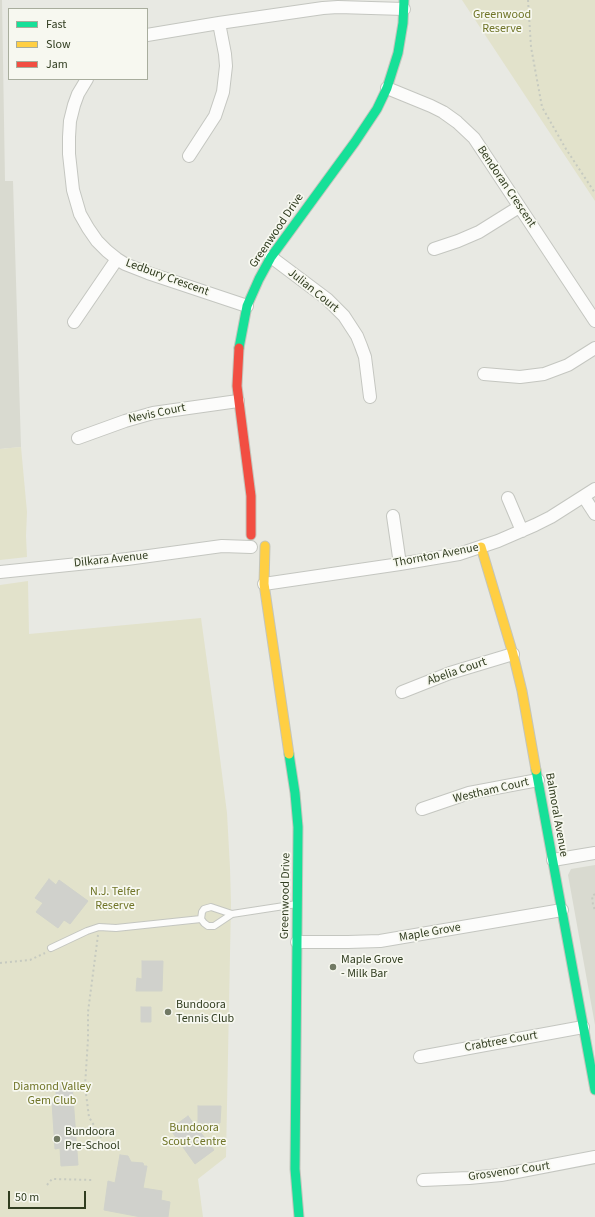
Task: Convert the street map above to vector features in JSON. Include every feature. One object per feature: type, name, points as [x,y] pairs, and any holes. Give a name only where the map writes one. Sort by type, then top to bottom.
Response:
[{"type":"street","points":[[148,35],[323,8],[404,5]]},
{"type":"street","name":"Greenwood Drive","points":[[300,1215],[295,1169],[299,844],[297,811],[264,584],[255,543],[251,496],[238,401],[238,350],[247,306],[271,257],[377,109],[387,88],[398,53],[404,5]]},
{"type":"street","points":[[189,156],[215,116],[223,92],[226,66],[219,23]]},
{"type":"street","name":"Ledbury Crescent","points":[[86,80],[78,94],[70,120],[69,154],[73,190],[80,214],[97,241],[117,260],[148,273],[247,306]]},
{"type":"street","name":"Bendoran Crescent","points":[[387,88],[443,112],[467,130],[520,206],[595,321]]},
{"type":"street","points":[[434,249],[479,232],[520,206]]},
{"type":"street","name":"Julian Court","points":[[271,257],[328,299],[351,326],[357,336],[364,357],[370,397]]},
{"type":"street","points":[[74,322],[117,260]]},
{"type":"street","points":[[484,374],[520,377],[544,374],[568,365],[595,348]]},
{"type":"street","name":"Nevis Court","points":[[78,438],[125,421],[153,413],[238,401]]},
{"type":"street","name":"Thornton Avenue","points":[[264,584],[447,556],[481,547],[522,531],[551,517],[595,489]]},
{"type":"street","name":"Greenwood Drive","points":[[251,496],[259,522]]},
{"type":"street","points":[[584,497],[595,514]]},
{"type":"street","points":[[508,498],[522,531]]},
{"type":"street","points":[[393,516],[400,564]]},
{"type":"street","name":"Greenwood Drive","points":[[255,543],[266,541],[264,584]]},
{"type":"street","name":"Dilkara Avenue","points":[[0,572],[127,559],[255,543]]},
{"type":"street","name":"Balmoral Avenue","points":[[481,547],[513,654],[522,691],[595,1090]]},
{"type":"street","name":"Abelia Court","points":[[402,692],[450,673],[513,654]]},
{"type":"street","name":"Westham Court","points":[[422,810],[469,793],[538,780]]},
{"type":"street","points":[[553,860],[595,853]]},
{"type":"street","name":"Maple Grove","points":[[297,942],[348,942],[380,940],[562,910]]},
{"type":"street","name":"Crabtree Court","points":[[420,1057],[583,1027]]},
{"type":"street","name":"Grosvenor Court","points":[[423,1180],[501,1175],[595,1157]]},
{"type":"lane","points":[[232,914],[211,907],[204,909],[201,918],[204,923],[211,926],[216,925],[232,914],[298,903]]},
{"type":"lane","points":[[51,948],[99,927],[116,928],[201,918]]},
{"type":"path","points":[[528,0],[531,47],[542,107],[566,149],[595,193]]},
{"type":"path","points":[[595,894],[592,896],[595,910]]},
{"type":"path","points":[[99,927],[88,1012],[85,1086],[90,1117],[102,1139]]},
{"type":"path","points":[[0,963],[30,960],[49,952],[51,948]]},
{"type":"path","points":[[47,1185],[52,1179],[94,1180]]},
{"type":"shaded area","points":[[0,0],[2,0],[5,181],[13,181],[21,447],[0,449]]},
{"type":"shaded area","points":[[595,865],[595,1025],[568,875],[571,869]]},
{"type":"green space","name":"Greenwood Reserve","points":[[462,0],[595,0],[595,201],[536,112]]},
{"type":"green space","points":[[21,447],[27,512],[27,557],[0,560],[0,449]]},
{"type":"green space","name":"N.J. Telfer Reserve","points":[[28,581],[29,634],[201,618],[227,813],[231,903],[226,1157],[198,1179],[203,1217],[0,1217],[0,585]]},
{"type":"building","points":[[49,879],[56,885],[59,880],[88,901],[70,924],[64,920],[58,928],[36,912],[43,903],[35,898]]},
{"type":"building","points":[[142,961],[163,961],[162,991],[136,991],[137,978],[142,979]]},
{"type":"building","points":[[141,1007],[151,1007],[151,1022],[141,1022]]},
{"type":"building","points":[[72,1084],[78,1165],[61,1166],[60,1148],[55,1149],[52,1102],[56,1101],[56,1085]]},
{"type":"building","points":[[198,1106],[221,1106],[220,1123],[198,1123]]},
{"type":"building","points":[[188,1116],[214,1150],[195,1164],[170,1129]]},
{"type":"building","points":[[120,1155],[128,1156],[131,1162],[143,1163],[144,1166],[147,1166],[143,1188],[162,1191],[161,1200],[170,1202],[168,1217],[141,1217],[104,1210],[108,1181],[115,1183]]},
{"type":"traffic: fast","points":[[239,348],[247,306],[271,257],[355,142],[377,109],[387,88],[398,53],[403,23],[404,0]]},
{"type":"traffic: fast","points":[[289,754],[298,827],[295,1169],[299,1217]]},
{"type":"traffic: fast","points":[[536,770],[595,1090]]},
{"type":"traffic: slow","points":[[265,546],[264,584],[289,754]]},
{"type":"traffic: slow","points":[[481,547],[513,654],[522,691],[536,770]]},
{"type":"traffic: jam","points":[[239,348],[237,386],[251,496],[251,535]]},
{"type":"place","name":"Maple Grove - Milk Bar","points":[[333,967]]},
{"type":"place","name":"Bundoora Tennis Club","points":[[168,1012]]},
{"type":"place","name":"Bundoora Pre-School","points":[[57,1139]]},
{"type":"park label","name":"Diamond Valley Gem Club","points":[[52,1094]]},
{"type":"park label","name":"Bundoora Scout Centre","points":[[194,1135]]}]
